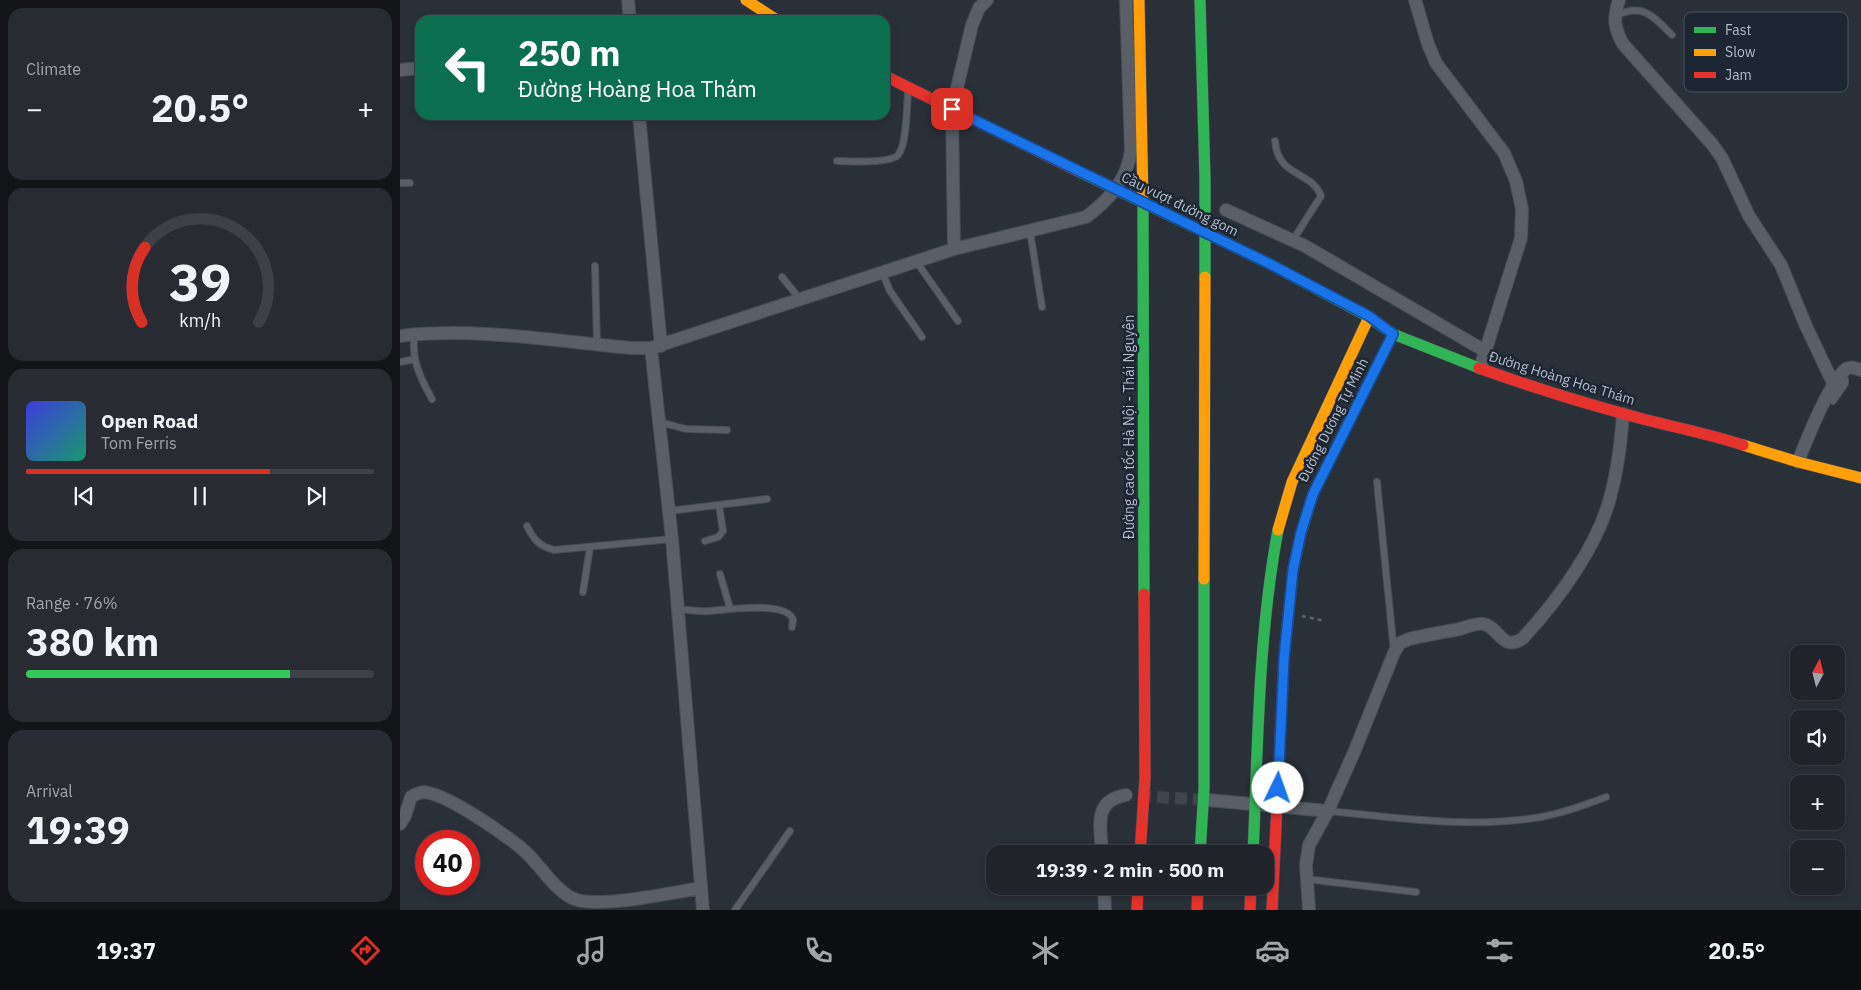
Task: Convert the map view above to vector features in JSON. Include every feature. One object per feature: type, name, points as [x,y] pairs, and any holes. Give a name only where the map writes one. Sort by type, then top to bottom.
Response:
[{"type":"main road","points":[[746,0],[769,15]]},
{"type":"main road","name":"Đường cao tốc Hà Nội - Thái Nguyên","points":[[1139,0],[1144,186],[1145,738],[1140,845]]},
{"type":"main road","points":[[1200,0],[1205,179],[1204,789],[1201,845]]},
{"type":"main road","points":[[890,78],[952,109]]},
{"type":"main road","name":"Cầu vượt đường gom","points":[[952,109],[1270,264]]},
{"type":"main road","name":"Đường Hoàng Hoa Thám","points":[[1270,264],[1369,316],[1393,334],[1480,368],[1547,392],[1624,414],[1709,434],[1798,462],[1861,478]]},
{"type":"main road","name":"Đường Dương Tự Minh","points":[[1253,845],[1262,655],[1272,563],[1279,526],[1292,482],[1369,316]]},
{"type":"main road","name":"Đường Dương Tự Minh","points":[[1272,910],[1284,658],[1295,560],[1301,532],[1313,494],[1393,334]]},
{"type":"main road","points":[[1137,910],[1138,895]]},
{"type":"main road","points":[[1197,910],[1198,895]]},
{"type":"main road","points":[[1250,910],[1251,895]]},
{"type":"street","points":[[628,0],[630,15]]},
{"type":"street","points":[[400,336],[451,332],[631,348],[656,347],[799,298],[954,249],[1086,217],[1103,205],[1114,192],[1129,166],[1131,151],[1126,0]]},
{"type":"street","points":[[1415,0],[1428,44],[1436,62],[1504,153],[1516,181],[1522,209],[1521,238],[1480,368]]},
{"type":"street","points":[[1619,0],[1614,17],[1614,26],[1623,44],[1712,144],[1722,158],[1749,216],[1781,265],[1806,326],[1838,380]]},
{"type":"street","points":[[954,249],[952,109],[972,25],[981,3]]},
{"type":"street","points":[[400,70],[415,68]]},
{"type":"street","points":[[639,120],[656,347],[659,422],[672,539],[703,910]]},
{"type":"street","points":[[1226,210],[1293,240],[1485,352]]},
{"type":"street","points":[[1798,462],[1814,421],[1838,380],[1848,368],[1852,367],[1861,370]]},
{"type":"street","points":[[1309,910],[1306,879],[1309,845],[1328,811],[1394,653],[1400,643],[1409,639],[1474,624],[1489,626],[1505,641],[1511,643],[1518,642],[1523,638],[1556,599],[1576,570],[1595,536],[1611,496],[1619,458],[1624,414]]},
{"type":"street","points":[[400,824],[406,816],[411,797],[417,793],[428,792],[451,800],[521,848],[552,881],[572,898],[583,901],[601,902],[701,888]]},
{"type":"street","points":[[1102,845],[1101,820],[1103,809],[1107,801],[1114,797],[1126,795]]},
{"type":"street","points":[[1208,800],[1328,811]]},
{"type":"street","points":[[1104,895],[1104,910]]},
{"type":"lane","points":[[1614,17],[1635,10],[1646,11],[1653,15],[1672,35]]},
{"type":"lane","points":[[837,161],[887,160],[897,156],[903,147],[908,86]]},
{"type":"lane","points":[[1275,141],[1279,160],[1309,181],[1321,196],[1293,240]]},
{"type":"lane","points":[[400,183],[410,183]]},
{"type":"lane","points":[[1030,231],[1042,306]]},
{"type":"lane","points":[[916,261],[958,321]]},
{"type":"lane","points":[[595,266],[597,345]]},
{"type":"lane","points":[[882,272],[890,292],[922,337]]},
{"type":"lane","points":[[782,277],[799,298]]},
{"type":"lane","points":[[415,334],[415,359],[432,399]]},
{"type":"lane","points":[[400,362],[415,359]]},
{"type":"lane","points":[[1833,401],[1845,384],[1845,379],[1838,380]]},
{"type":"lane","points":[[659,422],[686,429],[727,430]]},
{"type":"lane","points":[[1376,482],[1394,653]]},
{"type":"lane","points":[[669,511],[766,498]]},
{"type":"lane","points":[[705,541],[718,537],[724,531],[719,505]]},
{"type":"lane","points":[[527,526],[534,540],[543,547],[554,550],[672,539]]},
{"type":"lane","points":[[583,592],[590,547]]},
{"type":"lane","points":[[720,574],[730,608]]},
{"type":"lane","points":[[678,609],[707,612],[730,608],[761,607],[786,613],[793,620],[792,628]]},
{"type":"lane","points":[[1328,811],[1416,820],[1504,820],[1540,817],[1572,809],[1606,797]]},
{"type":"lane","points":[[735,910],[790,831]]},
{"type":"lane","points":[[1306,879],[1416,892]]},
{"type":"path","points":[[1288,613],[1325,621]]},
{"type":"tunnel","points":[[1139,796],[1208,800]]},
{"type":"traffic: fast","points":[[1200,0],[1205,179],[1205,277]]},
{"type":"traffic: fast","points":[[1076,170],[1270,264]]},
{"type":"traffic: fast","points":[[1143,202],[1144,594]]},
{"type":"traffic: fast","points":[[1270,264],[1369,317],[1393,334],[1479,368]]},
{"type":"traffic: fast","points":[[1301,533],[1313,494],[1393,334]]},
{"type":"traffic: fast","points":[[1253,845],[1266,610],[1278,530]]},
{"type":"traffic: fast","points":[[1201,845],[1204,789],[1204,579]]},
{"type":"traffic: slow","points":[[746,0],[769,15]]},
{"type":"traffic: slow","points":[[1139,0],[1143,202]]},
{"type":"traffic: slow","points":[[1204,579],[1205,277]]},
{"type":"traffic: slow","points":[[1278,530],[1292,482],[1369,317]]},
{"type":"traffic: slow","points":[[1743,445],[1798,462],[1861,478]]},
{"type":"traffic: jam","points":[[890,78],[1076,170]]},
{"type":"traffic: jam","points":[[1479,368],[1585,403],[1743,445]]},
{"type":"traffic: jam","points":[[1272,910],[1284,658],[1293,570],[1301,533]]},
{"type":"traffic: jam","points":[[1141,845],[1145,778],[1144,594]]},
{"type":"traffic: jam","points":[[1137,910],[1138,895]]},
{"type":"traffic: jam","points":[[1197,910],[1198,895]]},
{"type":"traffic: jam","points":[[1250,910],[1251,895]]},
{"type":"route","points":[[952,109],[1270,264],[1369,316],[1393,334],[1313,494],[1301,532],[1293,570],[1284,658],[1278,788]]}]
